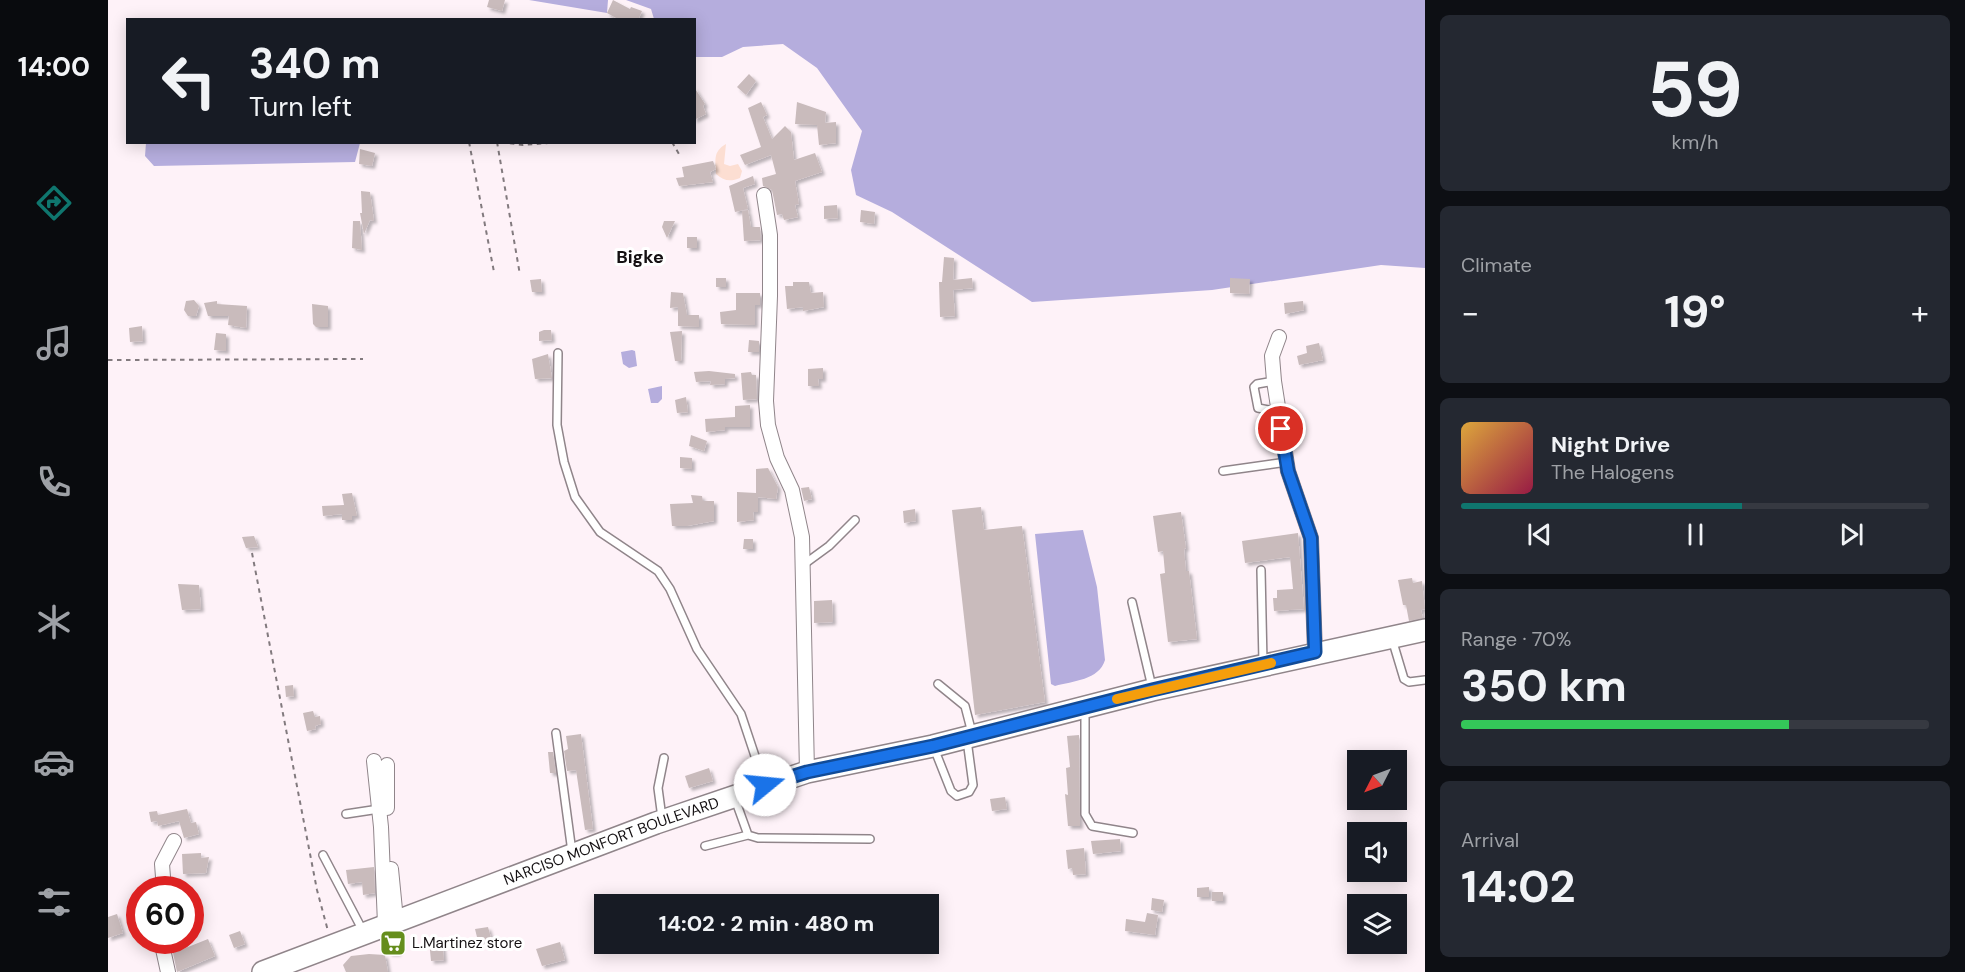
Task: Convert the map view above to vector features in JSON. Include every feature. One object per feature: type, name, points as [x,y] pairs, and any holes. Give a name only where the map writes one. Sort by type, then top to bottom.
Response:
[{"type":"main road","name":"NARCISO MONFORT BOULEVARD","points":[[263,972],[663,820],[807,772],[933,746],[1152,690],[1315,652],[1425,630]]},
{"type":"street","points":[[764,195],[770,235],[766,401],[768,425],[777,458],[792,490],[802,537],[807,772]]},
{"type":"street","points":[[1279,337],[1272,356],[1274,381],[1287,462],[1299,506],[1311,538],[1315,652]]},
{"type":"street","points":[[380,763],[387,817],[391,922],[379,809],[380,763]]},
{"type":"street","points":[[163,876],[162,864],[174,841]]},
{"type":"street","points":[[164,954],[168,972]]},
{"type":"lane","points":[[558,353],[557,425],[564,462],[575,497],[600,532],[658,571],[670,589],[692,640],[741,714],[765,785]]},
{"type":"lane","points":[[1274,381],[1257,384],[1254,387],[1258,408],[1279,412]]},
{"type":"lane","points":[[1223,471],[1287,462]]},
{"type":"lane","points":[[803,565],[830,546],[855,520]]},
{"type":"lane","points":[[1261,570],[1263,665]]},
{"type":"lane","points":[[1132,602],[1152,690]]},
{"type":"lane","points":[[1391,637],[1404,679],[1409,682],[1425,680]]},
{"type":"lane","points":[[933,746],[951,791],[957,796],[969,792],[972,784],[970,736],[965,706],[938,684]]},
{"type":"lane","points":[[1085,707],[1085,814],[1092,826],[1133,833]]},
{"type":"lane","points":[[556,733],[572,855]]},
{"type":"lane","points":[[663,820],[658,788],[664,758]]},
{"type":"lane","points":[[734,796],[748,835]]},
{"type":"lane","points":[[346,814],[379,809]]},
{"type":"lane","points":[[705,846],[748,835],[777,840],[870,839]]},
{"type":"lane","points":[[323,855],[364,934]]},
{"type":"path","points":[[470,144],[494,272]]},
{"type":"path","points":[[499,144],[520,275]]},
{"type":"path","points":[[511,144],[523,146],[542,144]]},
{"type":"path","points":[[673,144],[679,154]]},
{"type":"path","points":[[108,360],[363,359]]},
{"type":"path","points":[[252,553],[317,890],[332,946]]},
{"type":"shaded area","points":[[529,0],[608,0],[607,13]]},
{"type":"shaded area","points":[[626,0],[1425,0],[1425,268],[1381,265],[1212,290],[1032,302],[892,212],[856,195],[851,170],[862,131],[817,68],[783,44],[743,47],[722,57],[696,57],[696,18],[654,18],[651,9]]},
{"type":"shaded area","points":[[146,144],[360,144],[355,162],[154,166],[145,156]]},
{"type":"shaded area","points":[[726,144],[724,164],[730,166],[738,164],[742,171],[740,178],[727,180],[716,174],[717,154]]},
{"type":"shaded area","points":[[635,351],[637,366],[629,368],[623,364],[621,352]]},
{"type":"shaded area","points":[[662,386],[662,399],[658,403],[651,403],[648,389]]},
{"type":"shaded area","points":[[1083,530],[1097,587],[1105,660],[1102,667],[1091,676],[1055,686],[1051,684],[1035,534]]},
{"type":"building","points":[[489,0],[505,0],[502,11],[487,7]]},
{"type":"building","points":[[613,0],[630,9],[631,7],[642,11],[639,18],[616,18],[607,13]]},
{"type":"building","points":[[749,74],[756,81],[746,95],[737,87]]},
{"type":"building","points":[[696,90],[705,104],[703,106],[706,114],[696,119]]},
{"type":"building","points":[[761,102],[767,115],[763,117],[772,139],[785,126],[791,132],[794,160],[815,153],[822,172],[795,181],[799,204],[795,205],[798,217],[784,220],[782,214],[777,215],[772,190],[763,186],[762,178],[776,174],[771,155],[745,165],[740,155],[761,147],[748,108]]},
{"type":"building","points":[[797,102],[826,112],[825,123],[836,122],[836,143],[819,145],[817,125],[795,124]]},
{"type":"building","points":[[360,149],[375,153],[372,166],[359,164]]},
{"type":"building","points":[[713,161],[716,169],[710,172],[713,182],[679,186],[676,178],[684,177],[682,167]]},
{"type":"building","points":[[753,176],[755,184],[743,188],[748,209],[735,212],[729,186]]},
{"type":"building","points":[[361,191],[370,192],[374,221],[370,220],[364,234],[360,213],[362,213]]},
{"type":"building","points":[[837,205],[838,218],[824,219],[824,206]]},
{"type":"building","points":[[748,210],[751,227],[760,227],[761,240],[744,241],[742,211]]},
{"type":"building","points":[[861,210],[875,212],[874,224],[860,222]]},
{"type":"building","points":[[353,221],[360,221],[362,250],[352,248]]},
{"type":"building","points":[[664,221],[675,221],[667,238],[662,227]]},
{"type":"building","points":[[687,237],[697,237],[697,248],[687,248]]},
{"type":"building","points":[[944,257],[954,258],[953,280],[972,278],[973,288],[953,290],[955,316],[940,317],[939,282],[942,282]]},
{"type":"building","points":[[716,278],[726,278],[726,287],[716,287]]},
{"type":"building","points":[[1230,278],[1250,279],[1249,294],[1230,293]]},
{"type":"building","points":[[541,279],[542,292],[532,292],[530,280]]},
{"type":"building","points":[[793,282],[809,282],[811,293],[823,292],[824,307],[803,311],[803,307],[787,309],[785,286],[793,286]]},
{"type":"building","points":[[671,292],[683,293],[687,315],[699,315],[699,327],[678,326],[678,307],[670,308]]},
{"type":"building","points":[[736,293],[760,293],[760,305],[755,305],[755,325],[721,324],[720,312],[736,310]]},
{"type":"building","points":[[194,300],[199,306],[196,316],[188,316],[184,310],[186,301]]},
{"type":"building","points":[[217,301],[217,304],[247,306],[246,328],[228,325],[229,316],[208,316],[204,303]]},
{"type":"building","points":[[1303,301],[1304,310],[1285,314],[1284,303]]},
{"type":"building","points":[[312,304],[328,306],[328,327],[316,327],[313,324]]},
{"type":"building","points":[[142,326],[143,341],[130,342],[129,328]]},
{"type":"building","points":[[551,330],[552,340],[539,341],[539,332]]},
{"type":"building","points":[[682,331],[681,361],[675,361],[670,332]]},
{"type":"building","points":[[216,333],[226,334],[226,351],[214,350]]},
{"type":"building","points":[[749,340],[759,341],[759,352],[748,352]]},
{"type":"building","points":[[1319,343],[1323,360],[1299,365],[1297,356],[1307,353],[1306,346]]},
{"type":"building","points":[[548,354],[552,378],[535,379],[532,359]]},
{"type":"building","points":[[823,368],[823,379],[818,379],[819,386],[808,386],[808,369]]},
{"type":"building","points":[[694,372],[735,374],[735,378],[725,379],[725,384],[710,385],[711,381],[696,382]]},
{"type":"building","points":[[751,372],[752,375],[756,375],[757,399],[743,400],[741,373]]},
{"type":"building","points":[[686,397],[688,412],[677,413],[675,400]]},
{"type":"building","points":[[750,405],[750,427],[725,427],[725,430],[706,432],[705,419],[735,417],[735,406]]},
{"type":"building","points":[[691,435],[707,441],[704,451],[689,446]]},
{"type":"building","points":[[680,457],[692,458],[692,469],[680,468]]},
{"type":"building","points":[[768,468],[778,487],[776,499],[758,497],[758,512],[753,512],[754,520],[737,522],[737,492],[756,493],[756,469]]},
{"type":"building","points":[[809,487],[812,499],[804,501],[801,488]]},
{"type":"building","points":[[352,493],[357,516],[352,516],[352,520],[342,520],[342,514],[323,516],[322,506],[344,505],[342,494]]},
{"type":"building","points":[[691,495],[702,496],[703,501],[714,501],[714,521],[672,526],[670,504],[693,503]]},
{"type":"building","points":[[981,507],[984,530],[1022,526],[1045,702],[975,715],[952,510]]},
{"type":"building","points":[[915,509],[916,521],[904,523],[903,511]]},
{"type":"building","points":[[1181,512],[1186,548],[1184,549],[1186,571],[1189,571],[1197,639],[1168,642],[1160,574],[1165,573],[1163,551],[1158,552],[1153,516]]},
{"type":"building","points":[[1298,533],[1304,609],[1274,611],[1273,598],[1277,598],[1277,590],[1293,589],[1290,557],[1245,563],[1242,541]]},
{"type":"building","points":[[254,536],[258,547],[246,548],[242,537]]},
{"type":"building","points":[[744,539],[753,539],[753,549],[743,549]]},
{"type":"building","points":[[1412,578],[1413,583],[1422,581],[1425,609],[1421,610],[1423,618],[1409,621],[1398,580]]},
{"type":"building","points":[[178,584],[199,585],[201,609],[182,610]]},
{"type":"building","points":[[832,600],[833,622],[814,623],[814,601]]},
{"type":"building","points":[[293,685],[294,696],[286,697],[285,686]]},
{"type":"building","points":[[313,711],[315,717],[320,716],[321,724],[315,726],[316,729],[307,731],[303,713]]},
{"type":"building","points":[[581,734],[593,829],[585,830],[576,770],[567,771],[564,751],[568,749],[566,736]]},
{"type":"building","points":[[1079,735],[1080,826],[1068,826],[1065,794],[1068,795],[1066,768],[1070,767],[1067,736]]},
{"type":"building","points":[[548,752],[553,752],[556,773],[550,773]]},
{"type":"building","points":[[709,768],[713,781],[689,788],[685,776]]},
{"type":"building","points":[[1005,797],[1007,809],[992,811],[990,799]]},
{"type":"building","points":[[187,809],[191,823],[196,822],[199,834],[184,838],[179,821],[158,826],[157,821],[151,822],[149,812],[157,811],[158,815]]},
{"type":"building","points":[[1120,839],[1121,851],[1093,854],[1091,841]]},
{"type":"building","points":[[1084,848],[1086,874],[1073,875],[1072,868],[1068,869],[1066,850]]},
{"type":"building","points":[[201,853],[201,858],[209,857],[206,873],[183,874],[182,854]]},
{"type":"building","points":[[374,867],[375,893],[363,895],[362,882],[348,884],[346,870]]},
{"type":"building","points":[[1209,887],[1209,897],[1197,897],[1197,888]]},
{"type":"building","points":[[1212,892],[1223,892],[1223,901],[1212,901]]},
{"type":"building","points":[[1152,898],[1164,900],[1162,912],[1151,910]]},
{"type":"building","points":[[1147,913],[1158,915],[1155,935],[1125,931],[1126,919],[1145,922]]},
{"type":"building","points":[[117,914],[123,933],[108,938],[108,917]]},
{"type":"building","points":[[488,927],[491,938],[478,941],[475,929]]},
{"type":"building","points":[[240,931],[245,944],[234,948],[229,935]]},
{"type":"building","points":[[396,937],[398,953],[389,953],[387,939]]},
{"type":"building","points":[[208,939],[215,956],[177,972],[173,954],[204,954],[204,941]]},
{"type":"building","points":[[442,939],[444,960],[431,961],[429,940]]},
{"type":"building","points":[[560,942],[565,960],[542,966],[536,949]]},
{"type":"building","points":[[385,955],[388,972],[346,972],[343,965],[351,956]]},
{"type":"slow traffic","points":[[1117,699],[1271,663]]},
{"type":"place","name":"L.Martinez store","points":[[393,943]]},
{"type":"district","name":"Bigke","points":[[640,257]]},
{"type":"route","points":[[765,785],[807,772],[933,746],[1152,690],[1315,652],[1311,538],[1288,471],[1281,429]]}]
